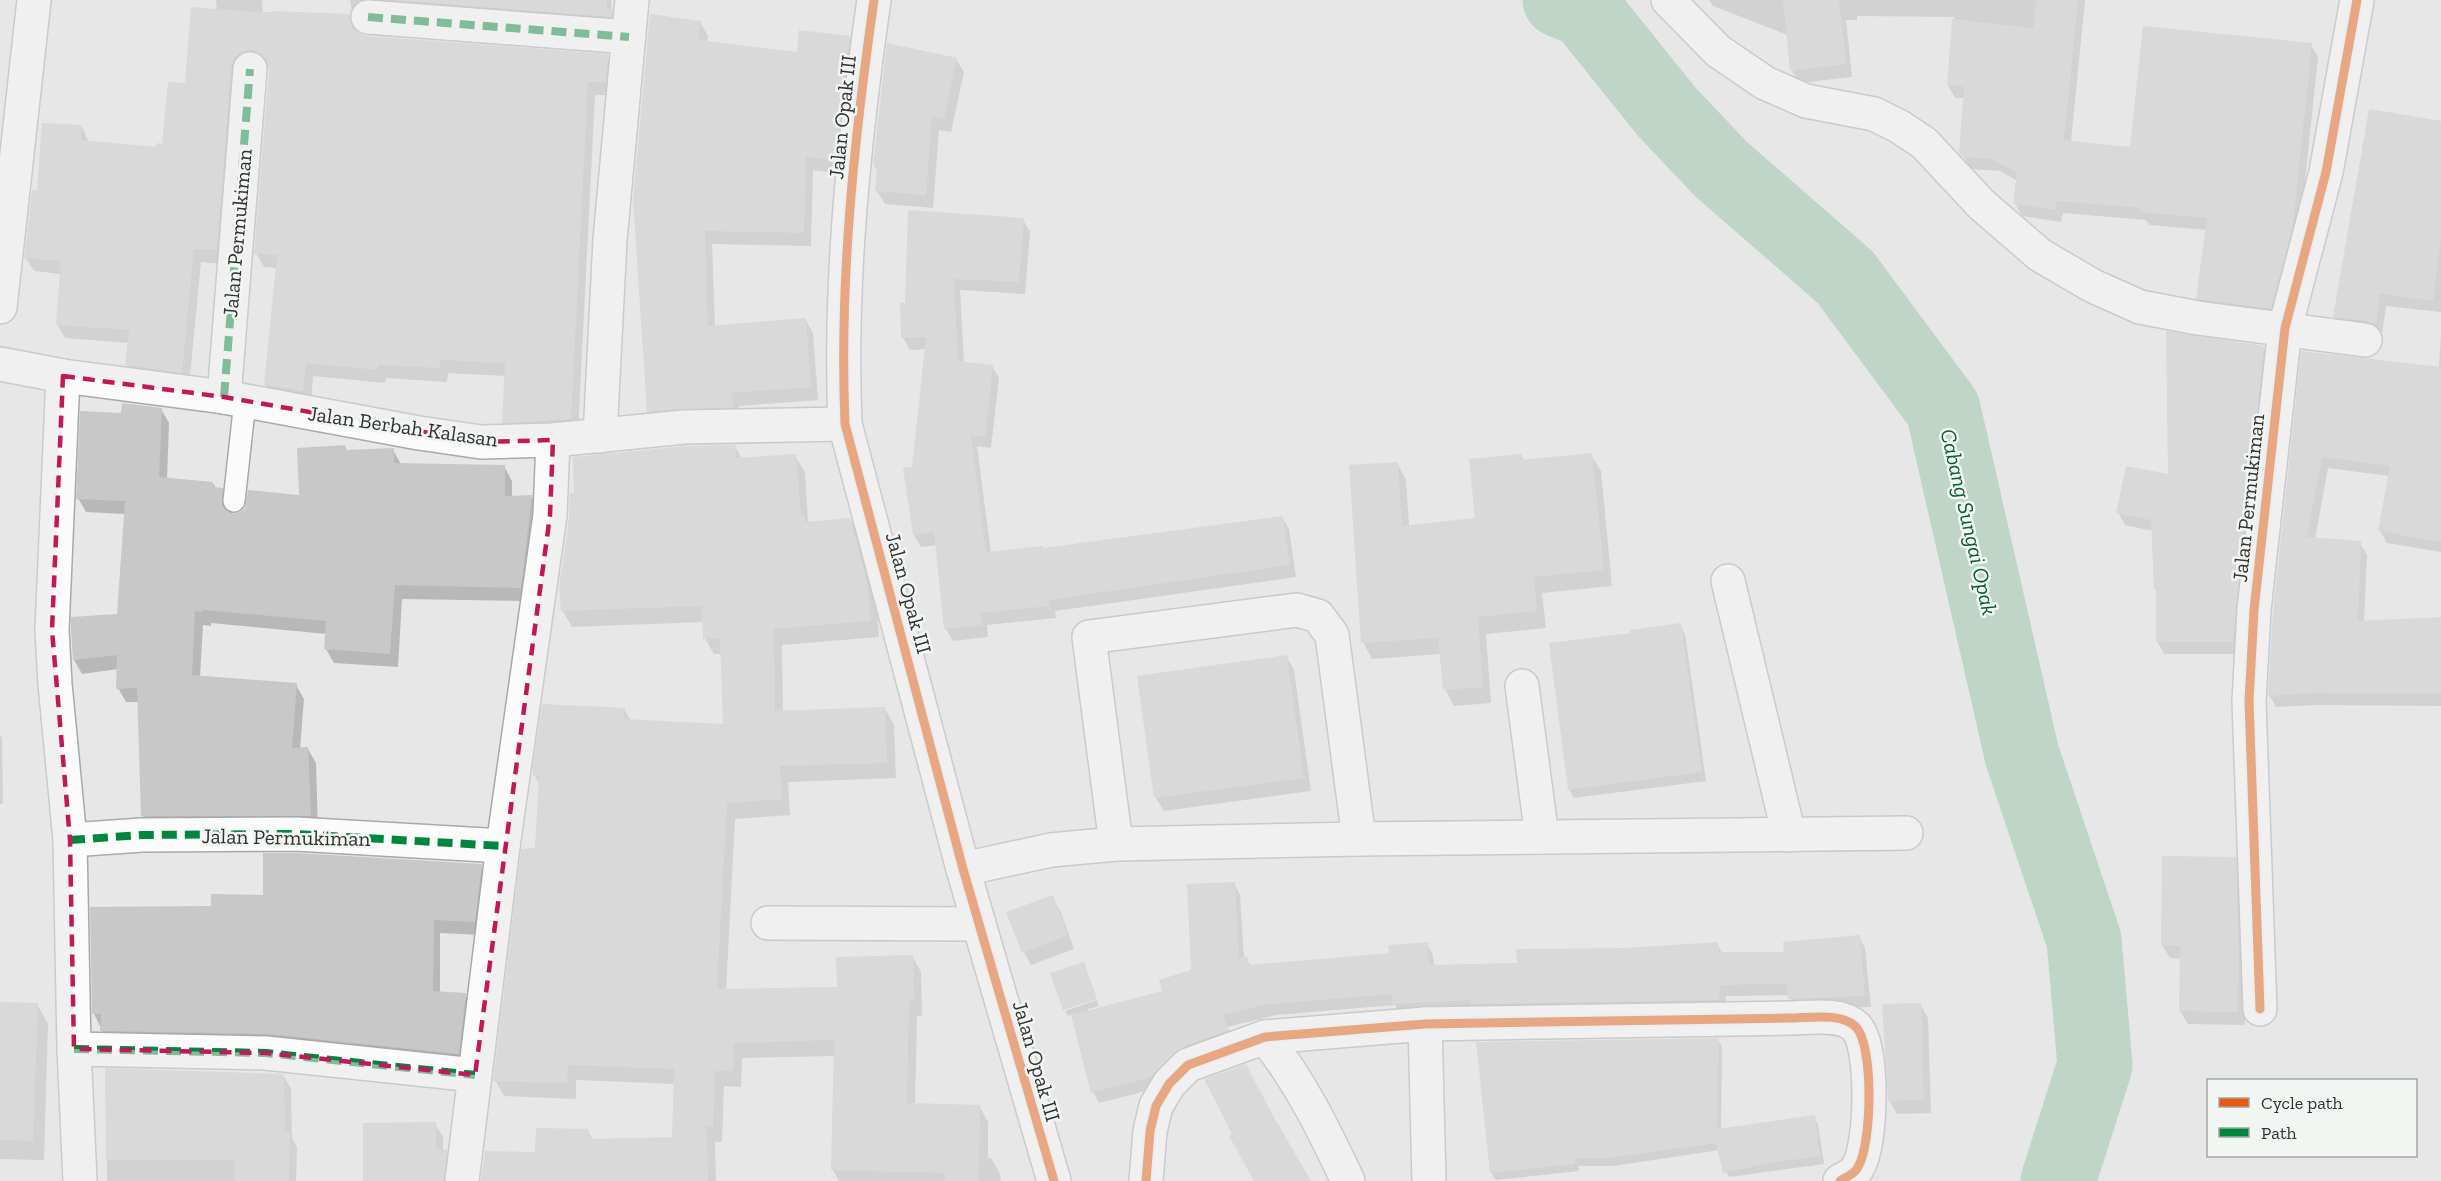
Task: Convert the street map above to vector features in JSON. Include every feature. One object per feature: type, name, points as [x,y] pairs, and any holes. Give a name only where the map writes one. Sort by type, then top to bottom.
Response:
[{"type":"street","points":[[0,307],[34,0]]},
{"type":"street","points":[[600,435],[610,240],[632,0]]},
{"type":"street","name":"Jalan Opak III","points":[[874,0],[848,230],[842,354],[845,424],[963,869],[1054,1181]]},
{"type":"street","points":[[1668,0],[1718,51],[1765,83],[1806,100],[1874,114],[1908,132],[1924,143],[1982,205],[2040,255],[2093,286],[2140,307],[2198,318],[2365,340]]},
{"type":"street","name":"Jalan Permukiman","points":[[2260,1009],[2249,701],[2254,610],[2285,328],[2326,171],[2357,0]]},
{"type":"street","points":[[368,17],[628,37]]},
{"type":"street","name":"Jalan Permukiman","points":[[234,399],[250,69]]},
{"type":"street","name":"Jalan Berbah Kalasan","points":[[0,364],[63,376],[234,399],[482,442],[553,440],[684,427],[845,424]]},
{"type":"street","points":[[63,376],[52,630],[70,840],[74,1049],[80,1181]]},
{"type":"street","points":[[462,1181],[503,846],[550,514],[553,440]]},
{"type":"street","points":[[1728,581],[1789,835]]},
{"type":"street","points":[[1116,844],[1089,637],[1297,610],[1318,616],[1332,634],[1359,839]]},
{"type":"street","points":[[1521,686],[1542,837]]},
{"type":"street","points":[[963,869],[1051,850],[1116,844],[1906,833]]},
{"type":"street","name":"Jalan Permukiman","points":[[70,840],[142,835],[296,834],[503,846]]},
{"type":"street","points":[[768,923],[979,924]]},
{"type":"street","points":[[1146,1181],[1149,1131],[1156,1106],[1169,1084],[1188,1065],[1265,1037],[1425,1024],[1788,1018],[1845,1020],[1856,1027],[1864,1040],[1869,1107],[1868,1138],[1857,1170],[1840,1181]]},
{"type":"street","points":[[1425,1024],[1429,1181]]},
{"type":"street","points":[[1265,1037],[1311,1104],[1348,1181]]},
{"type":"street","points":[[74,1049],[266,1053],[475,1075]]},
{"type":"lane","points":[[234,399],[234,501]]},
{"type":"highlighted area","points":[[63,376],[224,397],[481,442],[553,440],[550,515],[475,1075],[266,1053],[74,1049],[70,840],[52,630]]},
{"type":"building","points":[[392,0],[606,0],[607,8],[612,9],[612,17]]},
{"type":"building","points":[[1783,0],[1839,0],[1846,64],[1790,71]]},
{"type":"building","points":[[2036,0],[2078,0],[2064,140],[2130,147],[2143,26],[2312,43],[2293,225],[2271,309],[2196,299],[2207,218],[2140,212],[2141,208],[2056,201],[2055,210],[2013,204],[2017,173],[1992,159],[1963,157],[1959,153],[1964,87],[1947,85],[1952,19],[2033,28]]},
{"type":"building","points":[[191,7],[271,13],[271,11],[350,14],[351,26],[358,33],[367,36],[608,54],[606,82],[588,82],[571,419],[502,423],[505,363],[440,360],[440,368],[378,365],[378,370],[306,363],[303,391],[264,385],[277,255],[254,254],[269,70],[267,60],[252,50],[241,52],[231,67],[217,250],[194,249],[182,373],[125,365],[129,330],[56,325],[61,261],[24,258],[32,190],[37,190],[42,123],[82,125],[81,140],[156,147],[157,143],[162,144],[168,82],[185,83]]},
{"type":"building","points":[[650,14],[701,21],[699,40],[797,52],[799,30],[850,36],[835,161],[806,157],[804,233],[705,231],[708,326],[806,318],[811,387],[732,393],[733,407],[647,412],[633,199]]},
{"type":"building","points":[[887,43],[957,58],[944,120],[932,117],[926,195],[875,191],[877,166],[873,165]]},
{"type":"building","points":[[2369,109],[2441,121],[2441,239],[2433,301],[2380,294],[2376,325],[2367,321],[2333,317]]},
{"type":"building","points":[[908,210],[1024,218],[1019,282],[954,279],[958,361],[993,365],[985,436],[971,435],[986,552],[1043,546],[1043,548],[1283,516],[1290,565],[1049,600],[1050,606],[981,613],[982,625],[944,629],[934,532],[913,535],[903,468],[912,467],[926,337],[901,338],[900,303],[905,303]]},
{"type":"building","points":[[2166,331],[2264,346],[2233,642],[2156,642],[2156,590],[2154,590],[2151,520],[2116,513],[2126,466],[2168,474]]},
{"type":"building","points":[[2301,351],[2441,367],[2441,542],[2378,531],[2390,466],[2322,457],[2307,537],[2361,541],[2358,621],[2441,617],[2441,694],[2310,693],[2268,696],[2273,612]]},
{"type":"building","points":[[122,403],[162,408],[159,477],[213,482],[213,487],[223,488],[222,506],[232,514],[245,508],[248,490],[299,495],[297,448],[345,445],[346,450],[394,448],[394,463],[505,465],[505,496],[532,495],[521,588],[395,585],[390,654],[324,649],[326,621],[195,611],[192,675],[297,683],[292,748],[308,747],[311,816],[141,816],[137,688],[116,689],[117,655],[73,660],[71,630],[71,617],[117,614],[125,501],[76,499],[80,411],[121,413]]},
{"type":"building","points":[[736,445],[736,458],[796,454],[801,515],[805,515],[805,522],[850,518],[867,582],[871,621],[774,629],[775,711],[885,707],[887,763],[780,766],[782,799],[727,803],[717,989],[837,987],[836,957],[913,955],[914,1001],[909,1001],[907,1103],[980,1105],[979,1181],[945,1181],[944,1173],[831,1170],[834,1040],[734,1043],[733,1071],[715,1071],[713,1127],[707,1126],[708,1181],[481,1181],[485,1151],[535,1152],[536,1128],[589,1129],[589,1139],[672,1137],[674,1069],[568,1065],[567,1083],[493,1081],[521,849],[535,848],[539,777],[533,776],[533,765],[542,704],[625,708],[624,719],[723,724],[720,638],[703,639],[702,606],[561,611],[559,588],[569,518],[570,493],[574,493],[573,457],[685,446]]},
{"type":"building","points":[[1592,453],[1604,570],[1534,577],[1537,611],[1478,617],[1483,687],[1443,690],[1438,638],[1361,643],[1349,465],[1398,462],[1402,526],[1475,518],[1469,459],[1521,454],[1522,460]]},
{"type":"building","points":[[1681,623],[1702,772],[1568,790],[1549,643],[1631,633],[1630,630]]},
{"type":"building","points":[[1287,655],[1304,778],[1154,798],[1137,676]]},
{"type":"building","points":[[263,853],[482,864],[475,922],[434,920],[433,991],[466,993],[459,1054],[268,1034],[100,1031],[101,1014],[92,1014],[90,907],[211,906],[211,894],[263,895]]},
{"type":"building","points":[[2162,856],[2236,857],[2239,943],[2238,1012],[2179,1011],[2180,946],[2161,945]]},
{"type":"building","points":[[1235,882],[1239,958],[1247,956],[1249,965],[1389,953],[1388,945],[1428,942],[1429,965],[1517,963],[1516,949],[1627,948],[1718,942],[1719,952],[1784,952],[1783,942],[1860,935],[1865,996],[1788,999],[1787,984],[1721,985],[1719,1000],[1471,1004],[1470,1000],[1392,1004],[1392,994],[1269,1004],[1222,1015],[1229,1030],[1181,1048],[1151,1077],[1091,1093],[1071,1015],[1162,991],[1159,980],[1191,970],[1187,884]]},
{"type":"building","points":[[1053,895],[1068,935],[1022,953],[1006,912]]},
{"type":"building","points":[[1084,962],[1097,999],[1063,1010],[1050,973]]},
{"type":"building","points":[[0,1002],[38,1003],[33,1141],[0,1140]]},
{"type":"building","points":[[1921,1003],[1924,1100],[1888,1101],[1882,1004]]},
{"type":"building","points":[[1719,1038],[1717,1129],[1815,1115],[1820,1156],[1723,1173],[1716,1143],[1608,1158],[1575,1158],[1575,1164],[1490,1173],[1476,1042]]},
{"type":"building","points":[[1246,1064],[1311,1181],[1254,1181],[1229,1136],[1232,1134],[1204,1079]]},
{"type":"building","points":[[105,1068],[284,1074],[285,1132],[290,1132],[289,1181],[234,1181],[235,1160],[106,1160]]},
{"type":"building","points":[[436,1122],[436,1149],[447,1150],[444,1181],[363,1181],[363,1123]]},
{"type":"waterway","name":"Cabang Sungai Opak","points":[[1560,0],[1585,10],[1667,112],[1721,169],[1845,277],[1943,409],[2022,755],[2084,940],[2095,1065],[2058,1181]]},
{"type":"marked path","points":[[368,17],[629,37]]},
{"type":"marked path","points":[[224,397],[250,69]]},
{"type":"marked path","points":[[70,840],[142,835],[296,834],[503,846]]},
{"type":"marked path","points":[[74,1049],[266,1053],[475,1075]]},
{"type":"cycle path","points":[[874,0],[854,158],[846,264],[845,424],[963,869],[1054,1181]]},
{"type":"cycle path","points":[[2260,1009],[2249,701],[2254,610],[2285,328],[2326,172],[2357,0]]},
{"type":"cycle path","points":[[1146,1181],[1150,1131],[1156,1106],[1169,1084],[1188,1065],[1265,1037],[1425,1024],[1824,1017],[1842,1019],[1856,1027],[1862,1038],[1868,1074],[1868,1118],[1863,1155],[1855,1172],[1840,1181]]}]
